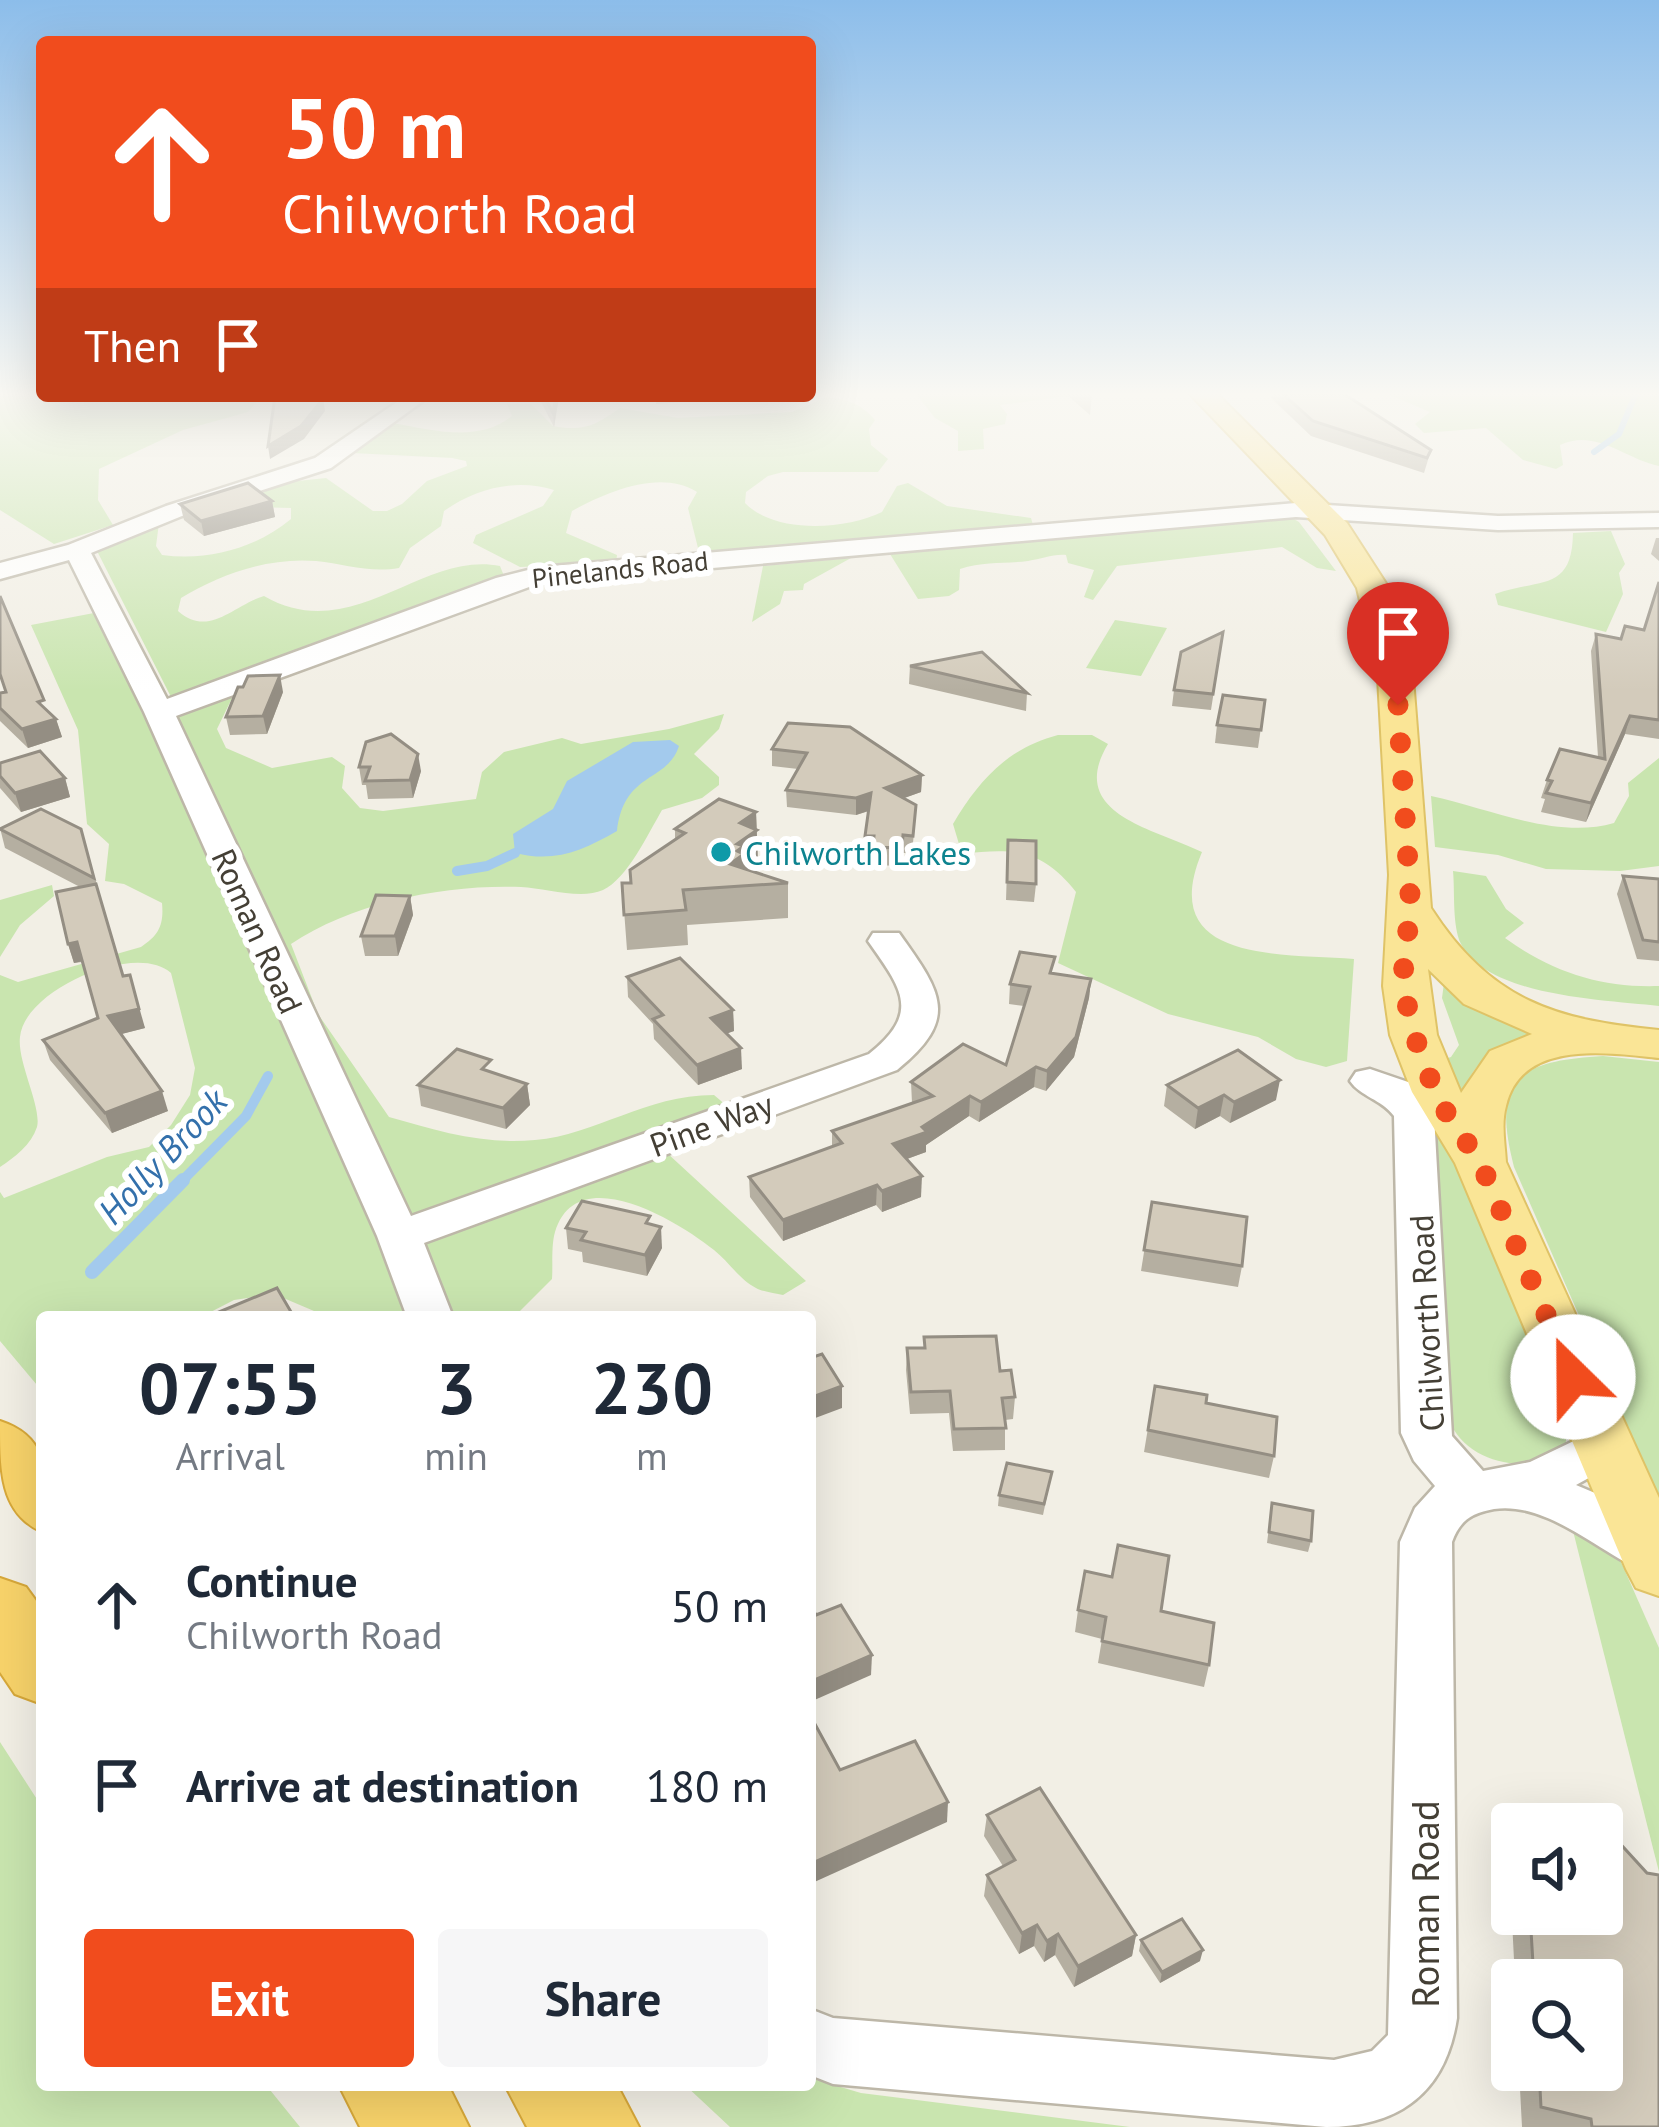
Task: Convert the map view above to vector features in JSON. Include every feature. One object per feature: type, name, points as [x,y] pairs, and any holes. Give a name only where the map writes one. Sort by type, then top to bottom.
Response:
[{"type":"highway","points":[[0,1448],[36,1495]]},
{"type":"highway","points":[[0,1610],[36,1661]]},
{"type":"highway","points":[[390,2091],[422,2127]]},
{"type":"highway","points":[[557,2091],[592,2127]]},
{"type":"main road","points":[[1302,492],[1354,550],[1391,632],[1411,910],[1403,962],[1409,1021],[1438,1100],[1480,1162],[1656,1561]]},
{"type":"main road","points":[[1411,910],[1450,973],[1476,993],[1537,1021],[1639,1042]]},
{"type":"main road","points":[[1480,1162],[1480,1106],[1496,1071],[1531,1049],[1639,1042]]},
{"type":"street","points":[[0,571],[77,550],[232,492]]},
{"type":"street","name":"Pinelands Road","points":[[159,712],[505,583],[540,575],[1319,509],[1498,523],[1659,520]]},
{"type":"street","name":"Roman Road","points":[[77,550],[159,712],[399,1236],[428,1311]]},
{"type":"street","name":"Pine Way","points":[[399,1236],[883,1062],[904,1047],[924,1014],[922,993],[886,941]]},
{"type":"street","name":"Chilworth Road","points":[[1370,1082],[1404,1098],[1414,1115],[1400,1138],[1426,1433],[1432,1448],[1497,1488]]},
{"type":"street","name":"Roman Road","points":[[816,2044],[833,2051],[1334,2093],[1380,2084],[1407,2069],[1421,2047],[1424,2018],[1426,1541],[1440,1513],[1497,1488],[1575,1464],[1605,1445]]},
{"type":"street","points":[[1497,1488],[1603,1520],[1656,1561]]},
{"type":"green space","points":[[0,492],[98,492],[113,525],[54,544],[0,510]]},
{"type":"green space","points":[[255,492],[346,492],[373,511],[402,504],[415,492],[481,492],[444,511],[441,526],[410,548],[399,568],[298,560],[263,565],[196,589],[181,598],[178,611],[189,619],[210,621],[264,596],[296,609],[327,611],[471,565],[500,566],[504,576],[198,693],[171,697],[94,545],[159,523],[156,546],[162,555],[214,554],[246,545],[291,519],[291,508],[220,506]]},
{"type":"green space","points":[[552,492],[614,492],[572,511],[566,533],[617,555],[616,563],[520,567],[473,543],[476,535],[543,506]]},
{"type":"green space","points":[[697,492],[746,492],[745,503],[774,520],[830,525],[882,512],[893,492],[924,492],[947,506],[1031,518],[1033,525],[707,554],[699,552],[688,508]]},
{"type":"green space","points":[[1287,515],[1299,522],[1336,571],[1317,568],[1282,547],[1117,566],[1093,600],[1084,597],[1094,570],[1068,563],[1066,555],[1061,555],[960,569],[959,590],[949,596],[918,599],[890,554]]},
{"type":"green space","points":[[1611,531],[1625,564],[1619,573],[1623,594],[1606,632],[1498,605],[1495,594],[1560,574],[1567,565],[1573,533]]},
{"type":"green space","points":[[851,558],[804,584],[803,590],[784,591],[780,604],[752,622],[763,566]]},
{"type":"green space","points":[[94,613],[145,719],[189,710],[235,692],[217,729],[226,748],[272,768],[332,757],[345,766],[342,788],[360,808],[383,811],[476,799],[482,772],[504,752],[562,738],[581,744],[669,729],[724,714],[719,729],[694,754],[719,777],[719,785],[702,798],[662,810],[629,866],[603,890],[574,894],[492,887],[432,893],[343,917],[291,944],[318,1014],[389,1117],[479,1139],[535,1140],[579,1131],[666,1101],[714,1095],[727,1106],[654,1141],[806,1281],[783,1295],[759,1289],[698,1238],[654,1213],[606,1198],[584,1200],[567,1211],[555,1232],[552,1279],[520,1311],[314,1311],[274,1294],[234,1300],[213,1311],[36,1311],[36,1384],[0,1341],[0,1192],[4,1198],[107,1157],[149,1147],[171,1125],[190,1095],[195,1068],[171,973],[134,963],[84,975],[40,1002],[26,1019],[20,1047],[37,1127],[27,1145],[0,1167],[0,975],[18,982],[141,947],[156,934],[162,917],[162,903],[124,884],[105,881],[109,844],[87,824],[78,730],[31,625]]},
{"type":"green space","points":[[1115,620],[1167,628],[1141,676],[1086,668]]},
{"type":"green space","points":[[1058,735],[1092,735],[1108,744],[1098,768],[1098,787],[1106,803],[1140,826],[1202,852],[1192,889],[1196,915],[1210,933],[1262,952],[1354,959],[1347,1061],[1326,1067],[1296,1059],[1258,1037],[1168,1014],[1058,963],[1076,892],[1039,859],[997,851],[962,854],[953,824],[996,768],[1024,748]]},
{"type":"green space","points":[[1659,758],[1659,866],[1620,871],[1546,869],[1498,855],[1435,847],[1431,796],[1546,825],[1592,827],[1614,823],[1629,796],[1628,783]]},
{"type":"green space","points":[[1453,871],[1486,876],[1506,909],[1524,923],[1505,938],[1523,950],[1559,969],[1597,981],[1659,986],[1659,1006],[1550,993],[1496,975],[1475,962],[1458,937]]},
{"type":"green space","points":[[52,885],[54,896],[20,925],[0,957],[0,900]]},
{"type":"green space","points":[[1444,983],[1473,1006],[1531,1032],[1481,1062],[1461,1098],[1438,1061],[1451,1057],[1459,1045],[1442,998]]},
{"type":"green space","points":[[1603,1056],[1659,1062],[1659,1498],[1514,1167],[1508,1137],[1506,1113],[1518,1080],[1550,1063]]},
{"type":"green space","points":[[1410,1075],[1568,1422],[1565,1450],[1550,1458],[1517,1464],[1484,1456],[1457,1435],[1449,1420],[1406,1082]]},
{"type":"green space","points":[[1570,1519],[1618,1555],[1659,1648],[1659,1872]]},
{"type":"green space","points":[[0,1742],[36,1798],[36,2091],[271,2091],[300,2127],[0,2127]]},
{"type":"green space","points":[[816,2080],[861,2093],[1130,2127],[730,2127],[691,2091],[816,2091]]},
{"type":"water","points":[[670,740],[679,746],[673,758],[628,798],[617,831],[568,853],[543,857],[515,853],[513,834],[553,809],[567,781],[633,742]]},
{"type":"building","points":[[218,492],[260,492],[272,501],[201,521],[180,504]]},
{"type":"building","points":[[1659,582],[1659,720],[1630,716],[1591,803],[1546,793],[1560,749],[1605,759],[1596,634],[1621,639],[1625,626],[1644,630]]},
{"type":"building","points":[[0,596],[44,700],[38,702],[56,719],[22,729],[0,708],[0,693],[6,692],[0,674]]},
{"type":"building","points":[[1223,632],[1213,694],[1174,690],[1181,652]]},
{"type":"building","points":[[982,652],[1027,693],[910,666]]},
{"type":"building","points":[[280,675],[263,716],[226,717],[238,687],[243,687],[248,676]]},
{"type":"building","points":[[1223,695],[1265,700],[1261,730],[1217,725]]},
{"type":"building","points":[[788,723],[850,727],[922,775],[885,788],[916,805],[913,836],[903,835],[902,848],[873,847],[874,836],[865,836],[871,793],[856,798],[786,790],[807,753],[772,749]]},
{"type":"building","points":[[391,734],[418,754],[410,780],[365,781],[370,767],[359,767],[366,742]]},
{"type":"building","points":[[40,751],[65,778],[15,793],[0,776],[0,763]]},
{"type":"building","points":[[719,799],[756,812],[740,823],[757,830],[737,844],[744,846],[737,851],[744,854],[730,864],[788,883],[683,890],[686,910],[624,915],[622,883],[631,883],[630,870],[685,833],[675,829]]},
{"type":"building","points":[[41,809],[81,829],[94,878],[0,829]]},
{"type":"building","points":[[1008,840],[1036,841],[1036,884],[1007,882]]},
{"type":"building","points":[[1623,876],[1659,879],[1659,942],[1643,940]]},
{"type":"building","points":[[96,884],[123,976],[130,975],[139,1009],[108,1016],[162,1091],[105,1113],[43,1040],[98,1018],[77,942],[68,944],[56,892]]},
{"type":"building","points":[[376,895],[410,896],[395,936],[361,936]]},
{"type":"building","points":[[1020,952],[1055,957],[1050,973],[1091,979],[1076,1037],[1047,1071],[1036,1067],[981,1102],[970,1096],[922,1127],[927,1132],[893,1144],[922,1176],[882,1191],[877,1185],[783,1220],[749,1177],[842,1143],[832,1131],[933,1096],[911,1082],[963,1044],[1006,1065],[1030,987],[1010,984]]},
{"type":"building","points":[[680,958],[733,1010],[711,1018],[741,1048],[697,1065],[653,1019],[663,1015],[627,977]]},
{"type":"building","points":[[457,1049],[491,1060],[482,1069],[527,1084],[503,1108],[418,1085]]},
{"type":"building","points":[[1238,1050],[1280,1080],[1234,1102],[1224,1095],[1198,1108],[1167,1085]]},
{"type":"building","points":[[582,1201],[650,1216],[646,1223],[661,1227],[645,1255],[581,1240],[586,1232],[566,1228]]},
{"type":"building","points":[[1152,1202],[1247,1217],[1242,1266],[1144,1250]]},
{"type":"building","points":[[277,1288],[290,1311],[221,1311]]},
{"type":"building","points":[[996,1336],[1000,1371],[1011,1370],[1015,1397],[1002,1398],[1006,1428],[954,1429],[950,1391],[911,1392],[907,1348],[925,1348],[924,1337]]},
{"type":"building","points":[[822,1354],[842,1386],[816,1396],[816,1356]]},
{"type":"building","points":[[1155,1386],[1207,1395],[1206,1403],[1277,1417],[1274,1456],[1148,1430]]},
{"type":"building","points":[[1007,1463],[1052,1472],[1044,1504],[999,1495]]},
{"type":"building","points":[[1272,1503],[1313,1511],[1311,1541],[1269,1532]]},
{"type":"building","points":[[1118,1545],[1169,1556],[1161,1611],[1214,1623],[1209,1665],[1102,1641],[1106,1617],[1078,1610],[1085,1571],[1112,1577]]},
{"type":"building","points":[[841,1605],[872,1655],[816,1679],[816,1615]]},
{"type":"building","points":[[816,1726],[840,1770],[915,1741],[948,1802],[816,1861]]},
{"type":"building","points":[[1040,1788],[1136,1935],[1078,1966],[1058,1934],[1047,1941],[1037,1925],[1022,1933],[987,1875],[1015,1860],[987,1815]]},
{"type":"building","points":[[1623,1847],[1647,1873],[1659,1875],[1659,2127],[1592,2127],[1591,2119],[1541,2107],[1540,2091],[1623,2091],[1623,1959],[1533,1959],[1531,1935],[1623,1935]]},
{"type":"building","points":[[1182,1919],[1203,1950],[1162,1972],[1141,1940]]},
{"type":"waterway","points":[[457,871],[487,866],[515,853],[510,855]]},
{"type":"waterway","name":"Holly Brook","points":[[180,1183],[246,1116],[268,1076]]},
{"type":"waterway","name":"Holly Brook","points":[[92,1272],[183,1180]]},
{"type":"place","name":"Chilworth Lakes","points":[[721,852]]},
{"type":"route","points":[[1398,705],[1411,910],[1403,962],[1409,1021],[1438,1100],[1480,1162],[1573,1377]]}]
